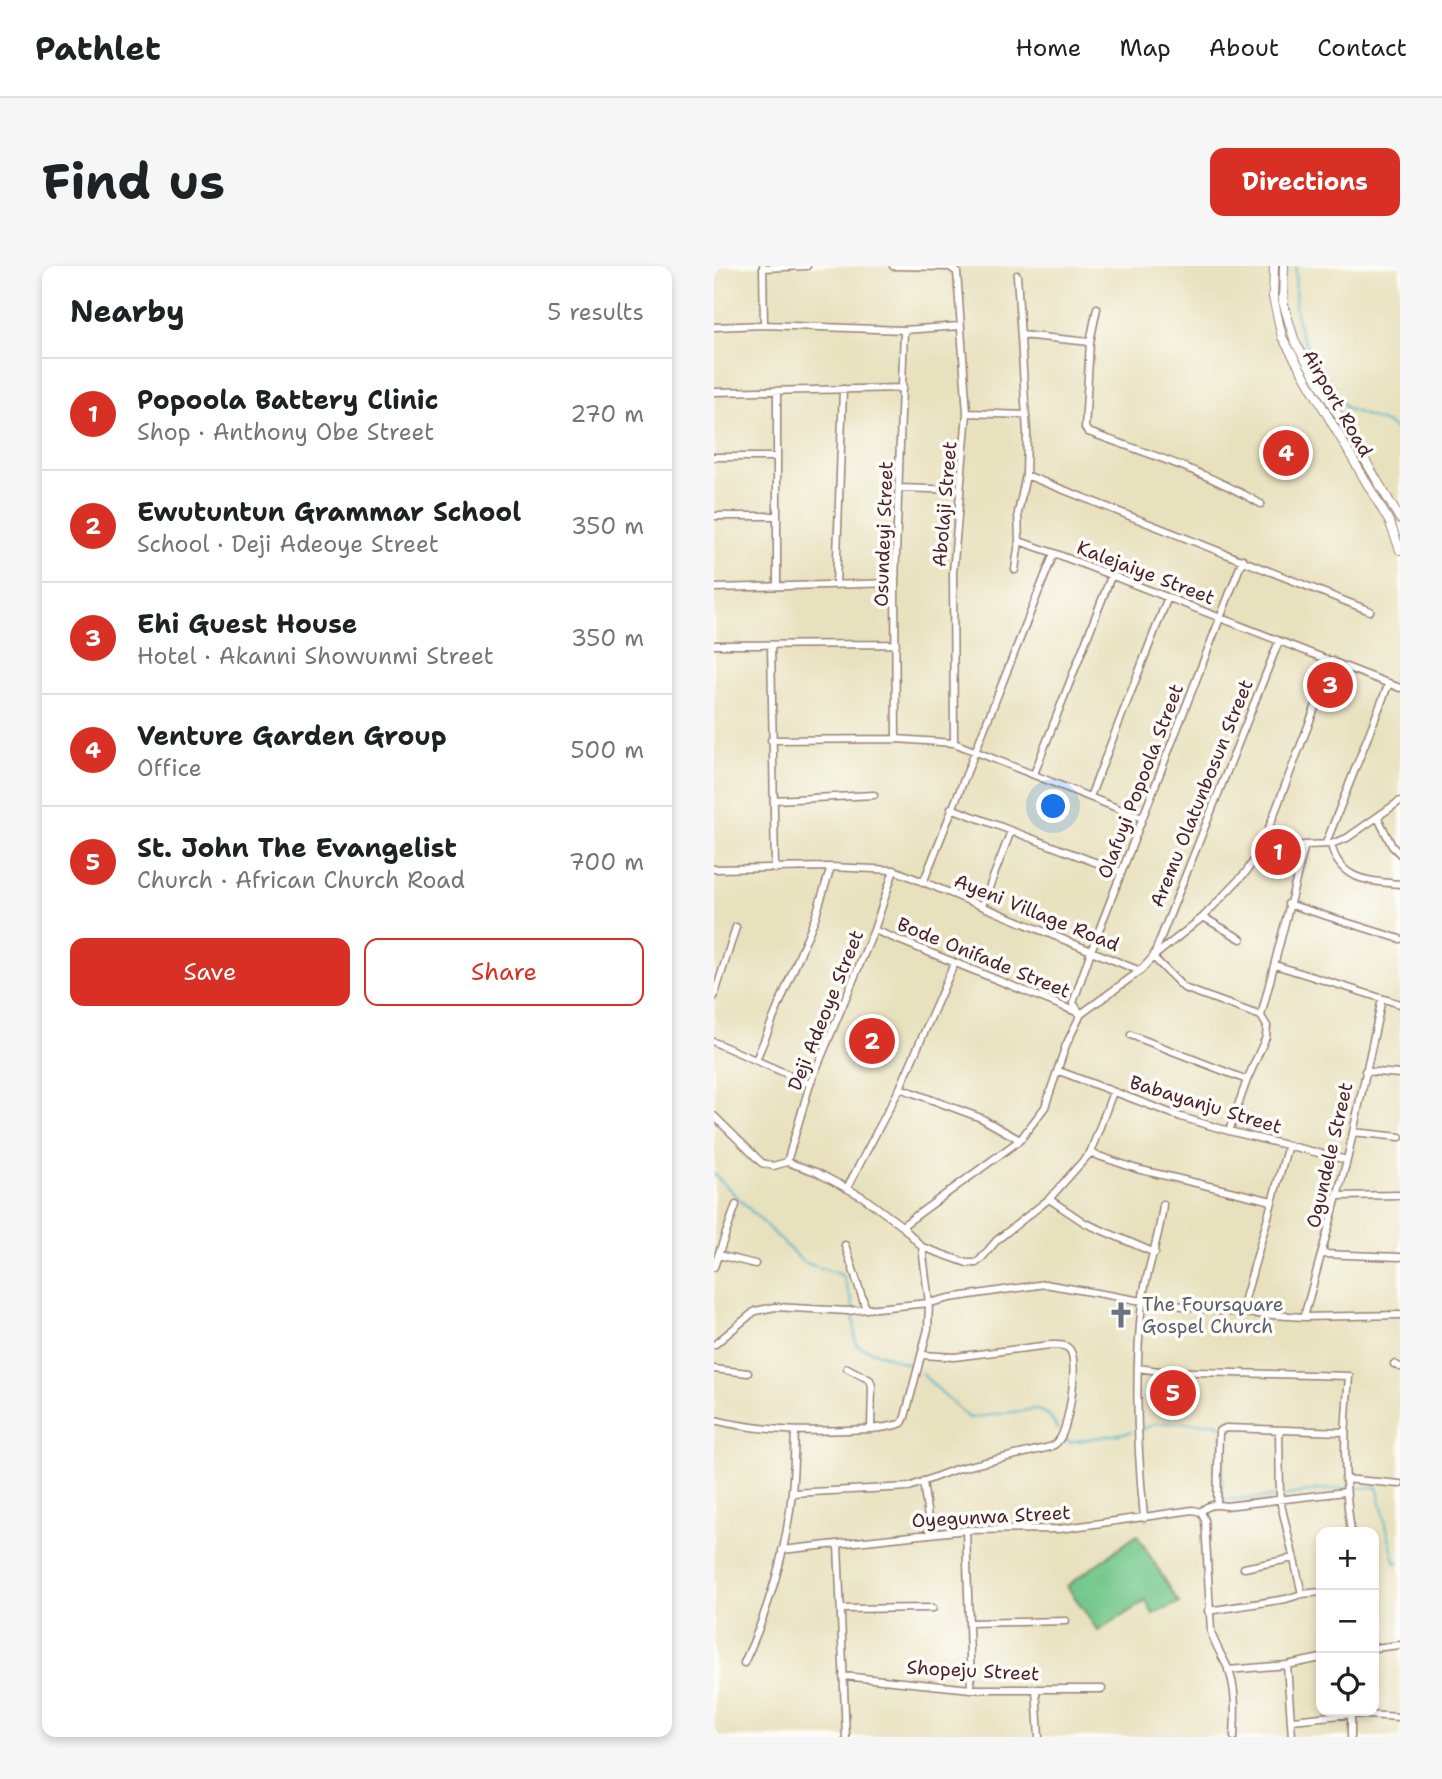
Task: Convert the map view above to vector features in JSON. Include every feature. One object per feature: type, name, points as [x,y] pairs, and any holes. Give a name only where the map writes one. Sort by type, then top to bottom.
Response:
[{"type":"main road","name":"Airport Road","points":[[1274,266],[1273,297],[1282,337],[1390,523],[1400,550]]},
{"type":"main road","name":"Airport Road","points":[[1284,266],[1283,302],[1295,342],[1400,519]]},
{"type":"street","points":[[764,325],[763,267],[807,266]]},
{"type":"street","name":"Abolaji Street","points":[[893,266],[954,268],[957,272],[967,413],[953,573],[954,743]]},
{"type":"street","points":[[1015,570],[1019,541],[1018,513],[1026,475],[1027,433],[1017,275]]},
{"type":"street","points":[[1097,308],[1090,342],[1085,428],[1088,432],[1187,468],[1235,488],[1261,503]]},
{"type":"street","points":[[714,327],[764,325],[904,330],[960,326]]},
{"type":"street","name":"Osundeyi Street","points":[[896,739],[895,583],[904,330]]},
{"type":"street","points":[[1021,335],[1090,342]]},
{"type":"street","points":[[714,392],[903,388]]},
{"type":"street","points":[[836,585],[843,389]]},
{"type":"street","points":[[778,391],[778,585]]},
{"type":"street","points":[[967,413],[1025,415]]},
{"type":"street","points":[[714,457],[778,457]]},
{"type":"street","points":[[1026,475],[1370,611]]},
{"type":"street","points":[[899,488],[960,490]]},
{"type":"street","points":[[714,516],[778,516]]},
{"type":"street","points":[[1019,541],[1054,553]]},
{"type":"street","name":"Kalejaiye Street","points":[[923,883],[1054,553],[1400,688]]},
{"type":"street","name":"Olafuyi Popoola Street","points":[[1081,1014],[1073,1003],[1091,951],[1243,559]]},
{"type":"street","points":[[1034,775],[1112,574]]},
{"type":"street","points":[[714,588],[895,583]]},
{"type":"street","points":[[1090,797],[1168,597]]},
{"type":"street","name":"Aremu Olatunbosun Street","points":[[1153,957],[1279,641]]},
{"type":"street","points":[[714,645],[897,644]]},
{"type":"street","points":[[771,645],[775,869]]},
{"type":"street","points":[[902,1226],[1020,1140],[1045,1107],[1066,1045],[1081,1014],[1140,971],[1153,957],[1203,917],[1246,872],[1260,851],[1333,661]]},
{"type":"street","points":[[1389,683],[1329,843],[1343,869],[1365,881],[1400,884]]},
{"type":"street","points":[[771,740],[896,739],[954,743],[1142,818]]},
{"type":"street","points":[[774,800],[874,795]]},
{"type":"street","points":[[1260,851],[1329,843],[1347,838],[1400,801]]},
{"type":"street","points":[[951,808],[1121,872]]},
{"type":"street","points":[[1378,818],[1392,846],[1400,854]]},
{"type":"street","points":[[982,906],[1011,831]]},
{"type":"street","points":[[1261,1016],[1305,845]]},
{"type":"street","points":[[756,1060],[815,918],[831,867]]},
{"type":"street","points":[[714,869],[831,867],[894,870]]},
{"type":"street","name":"Ayeni Village Road","points":[[894,870],[1140,971]]},
{"type":"street","name":"Deji Adeoye Street","points":[[787,1162],[810,1084],[874,930],[894,870]]},
{"type":"street","points":[[1288,904],[1400,939]]},
{"type":"street","points":[[1203,917],[1241,939]]},
{"type":"street","points":[[714,997],[736,927]]},
{"type":"street","name":"Bode Onifade Street","points":[[874,930],[1081,1014]]},
{"type":"street","points":[[1153,957],[1184,988],[1261,1016],[1267,1026],[1266,1037],[1229,1131]]},
{"type":"street","points":[[847,1188],[900,1088],[954,964]]},
{"type":"street","points":[[1275,965],[1400,1004]]},
{"type":"street","name":"Ogundele Street","points":[[1304,1317],[1347,1160],[1382,999]]},
{"type":"street","points":[[1131,1035],[1247,1080]]},
{"type":"street","points":[[714,1042],[810,1084]]},
{"type":"street","name":"Babayanju Street","points":[[1059,1071],[1229,1131],[1347,1160]]},
{"type":"street","points":[[1365,1071],[1400,1074]]},
{"type":"street","points":[[900,1088],[981,1118],[1020,1140]]},
{"type":"street","points":[[714,1116],[762,1163],[773,1166],[787,1162],[816,1172],[847,1188],[902,1226],[922,1247],[967,1263],[976,1263],[997,1240],[1049,1199],[1090,1153],[1113,1092]]},
{"type":"street","points":[[1353,1132],[1400,1137]]},
{"type":"street","points":[[1241,1314],[1288,1145]]},
{"type":"street","points":[[1090,1153],[1138,1169],[1272,1201]]},
{"type":"street","points":[[1336,1196],[1400,1195]]},
{"type":"street","points":[[1049,1199],[1085,1223],[1155,1253]]},
{"type":"street","points":[[1144,1518],[1137,1435],[1142,1301],[1161,1228],[1163,1204]]},
{"type":"street","points":[[714,1268],[736,1205]]},
{"type":"street","points":[[845,1245],[866,1309]]},
{"type":"street","points":[[714,1420],[740,1427],[795,1432],[871,1429],[902,1423],[923,1355],[929,1303],[922,1247]]},
{"type":"street","points":[[1322,1254],[1400,1257]]},
{"type":"street","points":[[718,1255],[755,1264]]},
{"type":"street","points":[[714,1345],[755,1311],[775,1307],[848,1311],[929,1303],[1045,1284],[1142,1301],[1241,1314],[1304,1317],[1400,1315]]},
{"type":"street","points":[[792,1493],[909,1487],[956,1469],[1052,1446],[1059,1441],[1069,1413],[1074,1358],[1070,1349],[1059,1345],[954,1357],[923,1355]]},
{"type":"street","points":[[848,1368],[867,1377],[872,1386],[871,1429]]},
{"type":"street","points":[[1138,1368],[1159,1371],[1349,1376],[1344,1432],[1345,1487],[1351,1527]]},
{"type":"street","points":[[714,1369],[748,1373]]},
{"type":"street","points":[[1217,1504],[1219,1431],[1344,1432]]},
{"type":"street","points":[[1279,1431],[1280,1500],[1302,1594]]},
{"type":"street","points":[[744,1664],[762,1623],[782,1550],[792,1493],[795,1432]]},
{"type":"street","points":[[923,1481],[930,1534]]},
{"type":"street","points":[[1234,1737],[1234,1690],[1211,1632],[1205,1520],[1201,1512],[1206,1507],[1217,1504],[1226,1506],[1280,1500],[1345,1487],[1400,1484]]},
{"type":"street","name":"Oyegunwa Street","points":[[782,1550],[966,1530],[1059,1529],[1193,1510],[1201,1512]]},
{"type":"street","points":[[966,1530],[971,1689]]},
{"type":"street","points":[[838,1545],[846,1737]]},
{"type":"street","points":[[1244,1568],[1294,1558]]},
{"type":"street","points":[[1208,1611],[1316,1593]]},
{"type":"street","points":[[841,1609],[933,1608]]},
{"type":"street","points":[[970,1623],[1066,1621]]},
{"type":"street","points":[[1379,1647],[1400,1645]]},
{"type":"street","points":[[1228,1670],[1287,1665],[1316,1659]]},
{"type":"street","points":[[1287,1665],[1292,1737]]},
{"type":"street","name":"Shopeju Street","points":[[843,1676],[971,1689],[1102,1689]]},
{"type":"street","points":[[1035,1689],[1039,1737]]},
{"type":"street","points":[[1292,1720],[1331,1716]]},
{"type":"street","points":[[1351,1716],[1351,1737]]},
{"type":"street","points":[[1379,1716],[1400,1717]]},
{"type":"green space","points":[[1137,1535],[1179,1603],[1153,1614],[1146,1601],[1098,1631],[1067,1586]]},
{"type":"waterway","points":[[1296,266],[1295,307],[1301,336],[1346,408],[1388,424],[1400,433]]},
{"type":"waterway","points":[[714,1174],[803,1262],[842,1275],[852,1301],[856,1345],[912,1366]]},
{"type":"waterway","points":[[921,1373],[969,1418],[1035,1409],[1049,1415],[1058,1430]]},
{"type":"waterway","points":[[1141,1431],[1155,1423],[1214,1423],[1221,1426]]},
{"type":"waterway","points":[[1063,1439],[1070,1442],[1131,1432]]},
{"type":"waterway","points":[[1222,1433],[1222,1500],[1275,1497]]},
{"type":"waterway","points":[[1284,1496],[1317,1490],[1377,1487],[1395,1562],[1399,1563]]},
{"type":"place","name":"Venture Garden Group","points":[[1286,453]]},
{"type":"place","name":"Ehi Guest House","points":[[1330,685]]},
{"type":"place","name":"Popoola Battery Clinic","points":[[1278,852]]},
{"type":"place","name":"Ewutuntun Grammar School","points":[[872,1041]]},
{"type":"place","name":"The Foursquare Gospel Church","points":[[1121,1315]]},
{"type":"place","name":"St. John The Evangelist","points":[[1173,1393]]}]
